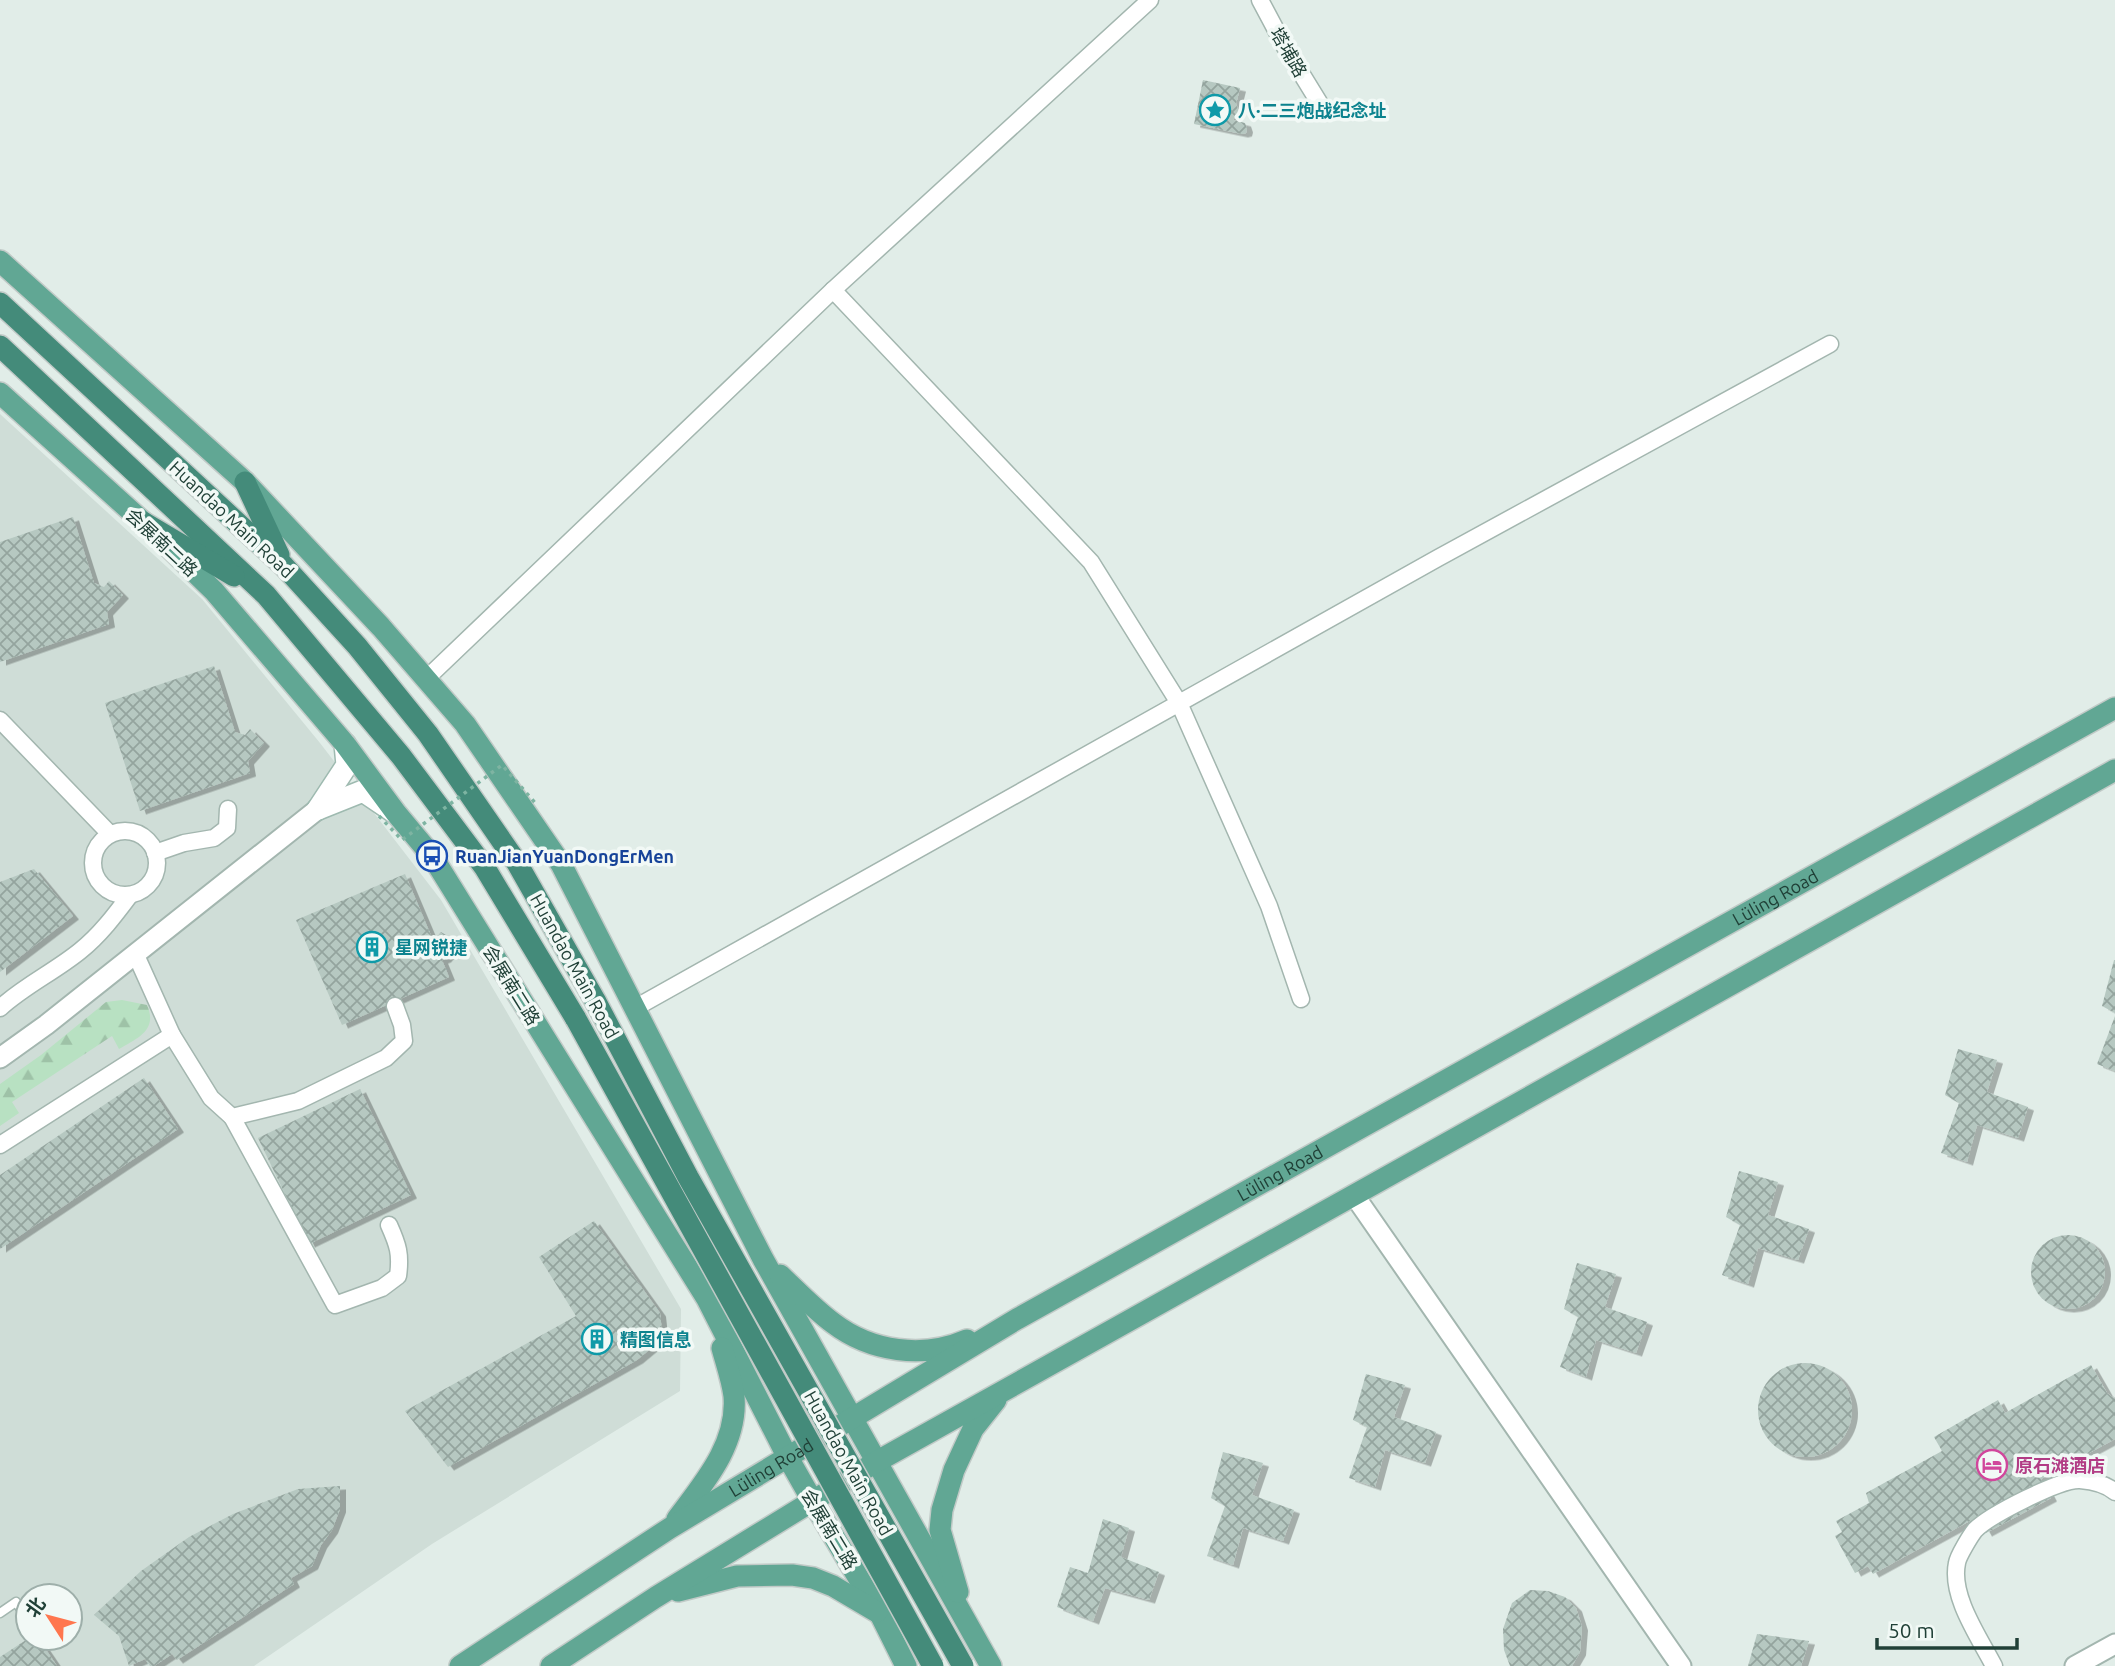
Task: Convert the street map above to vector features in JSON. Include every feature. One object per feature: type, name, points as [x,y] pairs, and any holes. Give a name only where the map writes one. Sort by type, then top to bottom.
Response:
[{"type":"highway","name":"Huandao Main Road","points":[[0,303],[285,566],[356,646],[428,734],[516,863],[596,1002],[688,1177],[963,1666]]},
{"type":"highway","name":"Huandao Main Road","points":[[0,346],[266,595],[401,756],[485,868],[576,1019],[933,1666]]},
{"type":"highway","points":[[245,482],[285,566]]},
{"type":"highway","points":[[143,522],[266,595]]},
{"type":"main road","points":[[0,261],[245,482],[381,627],[465,724],[561,864],[764,1259],[991,1666]]},
{"type":"main road","name":"会展南二路","points":[[0,393],[143,522],[214,591],[345,744],[387,815],[432,856],[707,1299],[788,1456],[880,1614],[906,1666]]},
{"type":"main road","name":"Lüling Road","points":[[460,1666],[670,1528],[1017,1319],[2115,708]]},
{"type":"main road","points":[[318,809],[346,765],[345,744]]},
{"type":"main road","points":[[551,1666],[656,1597],[876,1462],[2115,770]]},
{"type":"main road","points":[[318,809],[363,791],[387,815]]},
{"type":"main road","points":[[764,1259],[832,1323],[865,1341],[898,1350],[924,1351],[960,1343],[1017,1319]]},
{"type":"main road","points":[[670,1528],[710,1475],[725,1448],[733,1412],[734,1396],[727,1364],[707,1299],[764,1259]]},
{"type":"main road","points":[[967,1625],[940,1530],[942,1510],[954,1470],[973,1429],[1004,1389]]},
{"type":"main road","points":[[656,1597],[737,1576],[792,1575],[813,1578],[832,1586],[880,1614]]},
{"type":"street","points":[[426,679],[833,290],[1150,0]]},
{"type":"street","name":"塔埔路","points":[[1260,0],[1320,104]]},
{"type":"street","points":[[833,290],[1091,562],[1180,703],[1269,906],[1301,999]]},
{"type":"street","points":[[635,1008],[1438,558],[1830,344]]},
{"type":"street","points":[[0,720],[110,834]]},
{"type":"street","points":[[155,853],[184,843],[214,838],[227,828],[228,809]]},
{"type":"street","points":[[0,1058],[46,1025],[318,809]]},
{"type":"street","points":[[0,1008],[13,996],[80,951],[112,920],[130,895],[146,886],[153,877],[156,867],[155,853],[150,843],[139,835],[121,831],[110,834],[100,843],[94,854],[94,873],[100,884],[113,893],[130,895]]},
{"type":"street","points":[[135,953],[172,1035],[211,1098],[232,1117],[334,1305],[382,1288],[398,1276],[401,1256],[389,1225]]},
{"type":"street","points":[[232,1117],[298,1101],[386,1058],[404,1041],[395,1006]]},
{"type":"street","points":[[0,1145],[172,1035]]},
{"type":"street","points":[[1354,1195],[1681,1666]]},
{"type":"street","points":[[1994,1666],[1957,1595],[1957,1562],[1974,1531],[2004,1510],[2049,1489],[2078,1480],[2108,1486],[2115,1492]]},
{"type":"street","points":[[2075,1666],[2115,1644]]},
{"type":"path","points":[[387,815],[402,840],[502,765],[537,804]]},
{"type":"shaded area","points":[[0,414],[202,599],[320,743],[441,900],[681,1309],[680,1391],[432,1544],[254,1666],[0,1666]]},
{"type":"green space","points":[[122,1000],[147,1005],[150,1021],[144,1032],[119,1049],[112,1036],[12,1102],[19,1113],[0,1126],[0,1084],[41,1055],[106,1002]]},
{"type":"building","points":[[1203,80],[1240,88],[1236,104],[1239,112],[1233,120],[1245,123],[1246,133],[1194,124]]},
{"type":"building","points":[[73,517],[94,583],[104,587],[109,581],[123,595],[107,612],[109,624],[0,662],[0,542]]},
{"type":"building","points":[[214,666],[235,732],[245,735],[250,729],[264,743],[248,761],[250,773],[140,811],[105,703]]},
{"type":"building","points":[[34,869],[73,916],[0,972],[0,882]]},
{"type":"building","name":"星网锐捷","points":[[405,874],[438,952],[442,951],[436,938],[441,932],[459,943],[442,960],[449,977],[342,1025],[296,920]]},
{"type":"building","points":[[2115,960],[2115,1013],[2102,1006]]},
{"type":"building","points":[[2115,1016],[2115,1071],[2097,1064]]},
{"type":"building","points":[[1958,1049],[1997,1060],[1987,1092],[2028,1107],[2018,1138],[1977,1125],[1967,1162],[1941,1153],[1959,1103],[1945,1095]]},
{"type":"building","points":[[144,1078],[178,1129],[0,1249],[0,1175]]},
{"type":"building","points":[[360,1089],[411,1195],[309,1244],[258,1138]]},
{"type":"building","points":[[1739,1171],[1778,1182],[1768,1215],[1809,1229],[1798,1260],[1758,1248],[1748,1284],[1722,1275],[1740,1225],[1726,1217]]},
{"type":"building","name":"精图信息","points":[[594,1221],[660,1313],[662,1332],[655,1345],[637,1360],[448,1467],[405,1411],[576,1316],[539,1257]]},
{"type":"building","points":[[2068,1235],[2082,1238],[2094,1246],[2102,1258],[2105,1272],[2102,1286],[2094,1298],[2082,1306],[2068,1309],[2054,1306],[2042,1298],[2034,1286],[2031,1272],[2034,1258],[2042,1246],[2054,1238]]},
{"type":"building","points":[[1577,1263],[1616,1274],[1605,1307],[1647,1322],[1636,1353],[1596,1340],[1586,1377],[1560,1367],[1578,1317],[1564,1309]]},
{"type":"building","points":[[1805,1363],[1823,1367],[1838,1377],[1848,1392],[1852,1410],[1848,1428],[1838,1443],[1823,1453],[1805,1457],[1787,1453],[1772,1443],[1762,1428],[1758,1410],[1762,1392],[1772,1377],[1787,1367]]},
{"type":"building","name":"原石滩酒店","points":[[2091,1365],[2107,1393],[2115,1399],[2115,1439],[2041,1479],[2051,1498],[1986,1533],[1977,1517],[1873,1574],[1868,1566],[1855,1573],[1835,1536],[1842,1532],[1836,1521],[1869,1503],[1866,1493],[1942,1451],[1934,1437],[1998,1400],[2005,1413]]},
{"type":"building","points":[[1366,1374],[1405,1385],[1394,1417],[1436,1432],[1425,1463],[1385,1450],[1375,1487],[1349,1478],[1367,1427],[1353,1420]]},
{"type":"building","points":[[1223,1452],[1263,1463],[1252,1495],[1294,1510],[1283,1541],[1243,1528],[1233,1565],[1207,1556],[1225,1506],[1211,1498]]},
{"type":"building","points":[[340,1486],[340,1509],[312,1566],[291,1578],[294,1584],[177,1660],[172,1654],[154,1666],[150,1666],[145,1659],[129,1666],[119,1636],[94,1615],[141,1571],[189,1537],[233,1514],[298,1489]]},
{"type":"building","points":[[1103,1519],[1129,1528],[1121,1557],[1159,1572],[1149,1600],[1105,1588],[1093,1621],[1057,1607],[1070,1567],[1088,1573]]},
{"type":"building","points":[[1530,1590],[1548,1591],[1565,1597],[1576,1608],[1582,1627],[1580,1652],[1572,1666],[1510,1666],[1504,1650],[1503,1629],[1512,1603]]},
{"type":"building","points":[[1757,1634],[1809,1641],[1801,1666],[1748,1666]]},
{"type":"building","points":[[14,1648],[14,1652],[48,1652],[57,1666],[0,1666],[0,1657]]},
{"type":"place","name":"八·二三炮战纪念址","points":[[1215,110]]},
{"type":"place","name":"RuanJianYuanDongErMen","points":[[432,856]]},
{"type":"place","name":"星网锐捷","points":[[372,947]]},
{"type":"place","name":"精图信息","points":[[597,1339]]},
{"type":"place","name":"原石滩酒店","points":[[1992,1465]]}]
